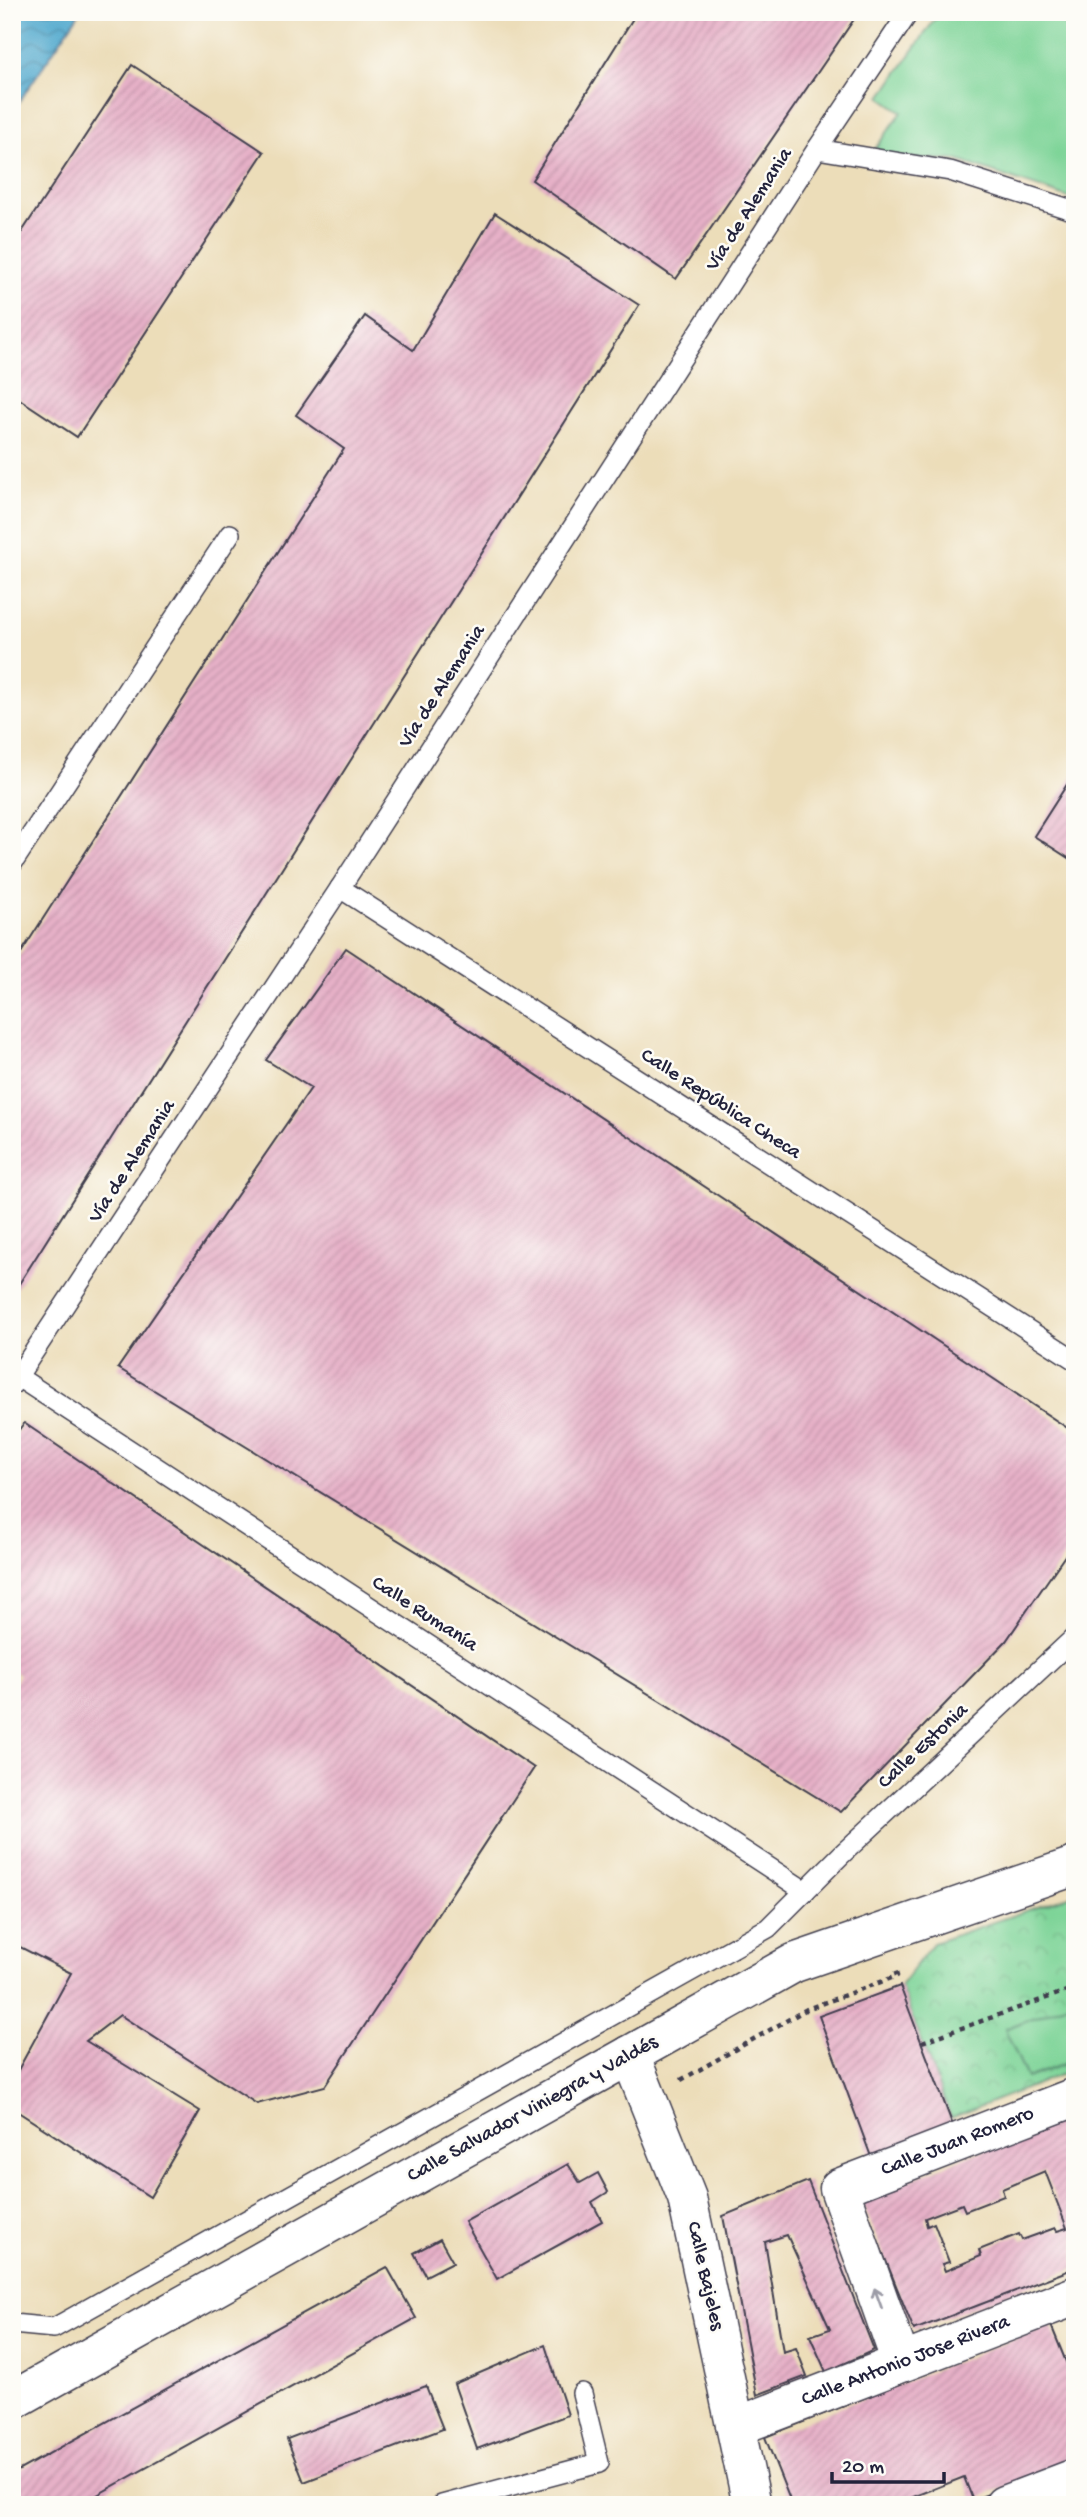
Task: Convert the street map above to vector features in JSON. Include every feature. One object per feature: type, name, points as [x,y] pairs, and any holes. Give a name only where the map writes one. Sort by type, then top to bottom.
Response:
[{"type":"street","name":"Calle Salvador Viniegra y Valdés","points":[[12,2402],[794,1963],[1075,1866]]},
{"type":"street","name":"Calle Bajeles","points":[[630,2055],[687,2198],[738,2426],[752,2505]]},
{"type":"street","name":"Calle Juan Romero","points":[[901,2362],[839,2188],[1075,2097]]},
{"type":"street","name":"Calle Antonio Jose Rivera","points":[[738,2426],[901,2362],[1072,2305]]},
{"type":"street","points":[[1004,2505],[1075,2478]]},
{"type":"lane","name":"Vía de Alemania","points":[[15,1381],[340,888],[817,149],[909,12]]},
{"type":"lane","points":[[817,149],[950,171],[1075,211]]},
{"type":"lane","points":[[12,864],[230,534]]},
{"type":"lane","name":"Calle República Checa","points":[[340,888],[1075,1360]]},
{"type":"lane","name":"Calle Rumanía","points":[[15,1381],[805,1891]]},
{"type":"lane","name":"Calle Estonia","points":[[12,2324],[54,2328],[768,1928],[1075,1637]]},
{"type":"lane","points":[[442,2505],[599,2463],[582,2393]]},
{"type":"path","points":[[675,2083],[807,2010],[897,1976]]},
{"type":"path","points":[[922,2042],[1075,1988]]},
{"type":"green space","points":[[940,12],[1053,12],[1075,39],[1075,200],[957,160],[869,157],[902,112],[881,97]]},
{"type":"green space","points":[[1075,1894],[1075,2069],[951,2118],[900,1986],[933,1943]]},
{"type":"green space","points":[[1075,2001],[1075,2060],[1027,2078],[1005,2029]]},
{"type":"water","points":[[12,12],[80,12],[12,112]]},
{"type":"building","points":[[637,12],[859,12],[676,279],[532,180]]},
{"type":"building","points":[[132,65],[264,152],[77,437],[12,394],[12,247]]},
{"type":"building","points":[[495,213],[639,305],[12,1295],[12,967],[344,449],[296,415],[365,316],[413,350]]},
{"type":"building","points":[[1075,772],[1075,851],[1070,859],[1034,836]]},
{"type":"building","points":[[346,948],[1075,1433],[1075,1541],[1006,1641],[841,1812],[118,1368],[311,1088],[266,1060]]},
{"type":"building","points":[[24,1423],[534,1768],[325,2086],[257,2104],[120,2015],[86,2041],[200,2111],[150,2197],[12,2108],[12,2081],[71,1973],[12,1943],[12,1687],[19,1675],[12,1670],[12,1439]]},
{"type":"building","points":[[900,1986],[955,2131],[873,2162],[819,2016]]},
{"type":"building","points":[[1075,2114],[1075,2268],[914,2330],[861,2199]],"holes":[[[1045,2171],[1067,2228],[1057,2231],[1055,2228],[1022,2240],[1019,2234],[979,2250],[981,2256],[945,2271],[942,2264],[949,2262],[934,2223],[927,2226],[925,2218],[962,2204],[965,2211],[1004,2196],[1002,2189]]]},
{"type":"building","points":[[568,2164],[580,2183],[598,2173],[608,2192],[592,2202],[602,2221],[497,2279],[465,2222]]},
{"type":"building","points":[[808,2181],[874,2350],[826,2372],[810,2336],[830,2329],[787,2235],[765,2242],[783,2352],[796,2348],[807,2376],[757,2395],[723,2216]]},
{"type":"building","points":[[440,2239],[453,2262],[426,2276],[414,2253]]},
{"type":"building","points":[[387,2267],[416,2318],[79,2505],[12,2505],[12,2474]]},
{"type":"building","points":[[1051,2325],[1075,2384],[1075,2460],[973,2500],[964,2477],[893,2505],[792,2505],[765,2437]]},
{"type":"building","points":[[545,2345],[568,2415],[477,2449],[454,2384]]},
{"type":"building","points":[[426,2386],[443,2429],[304,2482],[287,2439]]},
{"type":"building","points":[[1075,2498],[1075,2505],[1058,2505]]}]
